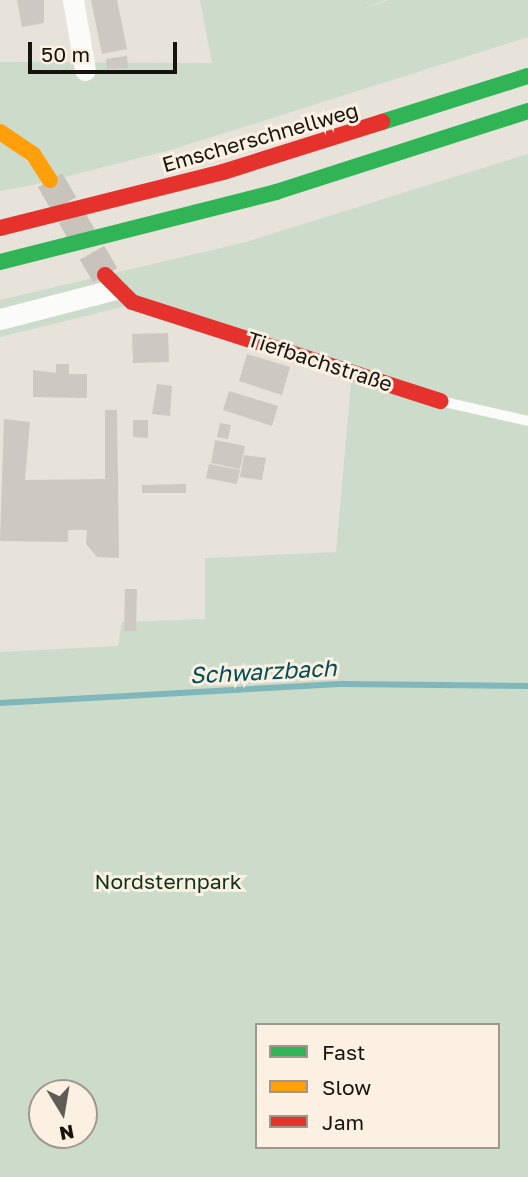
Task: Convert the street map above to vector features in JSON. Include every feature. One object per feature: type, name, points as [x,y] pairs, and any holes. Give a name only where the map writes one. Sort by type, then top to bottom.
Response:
[{"type":"main road","name":"Emscherschnellweg","points":[[0,228],[223,172],[528,76]]},
{"type":"main road","points":[[0,262],[275,192],[528,111]]},
{"type":"main road","points":[[0,132],[33,154],[50,180]]},
{"type":"main road","name":"Tiefbachstraße","points":[[111,282],[132,302],[440,401]]},
{"type":"street","points":[[73,0],[85,70]]},
{"type":"street","name":"Tiefbachstraße","points":[[0,319],[111,282]]},
{"type":"lane","name":"Tiefbachstraße","points":[[440,401],[528,421]]},
{"type":"green space","points":[[200,0],[385,0],[358,11],[389,0],[528,0],[528,37],[174,149],[53,180],[0,129],[0,62],[212,63]]},
{"type":"green space","points":[[0,135],[48,182],[0,191]]},
{"type":"green space","name":"Nordsternpark","points":[[528,154],[528,1177],[0,1177],[0,652],[118,646],[122,622],[205,619],[205,558],[336,552],[352,372],[130,305],[0,337],[0,300],[246,242]]},
{"type":"building","points":[[17,0],[44,0],[44,23],[22,27]]},
{"type":"building","points":[[91,0],[117,0],[127,49],[102,54]]},
{"type":"building","points":[[127,56],[128,68],[107,69],[106,59]]},
{"type":"building","points":[[168,333],[169,362],[133,363],[132,334]]},
{"type":"building","points":[[247,354],[290,367],[282,395],[239,381]]},
{"type":"building","points":[[56,364],[69,364],[69,374],[87,374],[87,398],[33,397],[33,370],[56,373]]},
{"type":"building","points":[[157,384],[172,386],[170,416],[152,414]]},
{"type":"building","points":[[229,391],[278,406],[272,426],[223,410]]},
{"type":"building","points":[[105,410],[117,410],[119,558],[97,557],[86,544],[87,530],[68,530],[68,542],[0,541],[4,419],[30,422],[25,480],[105,479]]},
{"type":"building","points":[[133,420],[148,420],[148,438],[133,437]]},
{"type":"building","points":[[220,423],[231,425],[228,439],[217,437]]},
{"type":"building","points":[[215,440],[245,446],[240,469],[211,463]]},
{"type":"building","points":[[244,455],[266,458],[262,480],[240,477]]},
{"type":"building","points":[[209,464],[240,470],[237,484],[206,478]]},
{"type":"building","points":[[186,484],[186,493],[142,493],[142,485]]},
{"type":"building","points":[[125,589],[137,589],[136,631],[124,631]]},
{"type":"waterway","name":"Schwarzbach","points":[[0,703],[343,684],[528,686]]},
{"type":"tunnel","points":[[50,180],[105,275]]},
{"type":"traffic: fast","points":[[382,122],[528,76]]},
{"type":"traffic: fast","points":[[0,262],[276,192],[528,111]]},
{"type":"traffic: slow","points":[[0,132],[33,154],[50,180]]},
{"type":"traffic: jam","points":[[0,228],[223,172],[382,122]]},
{"type":"traffic: jam","points":[[105,275],[132,302],[440,401]]}]
